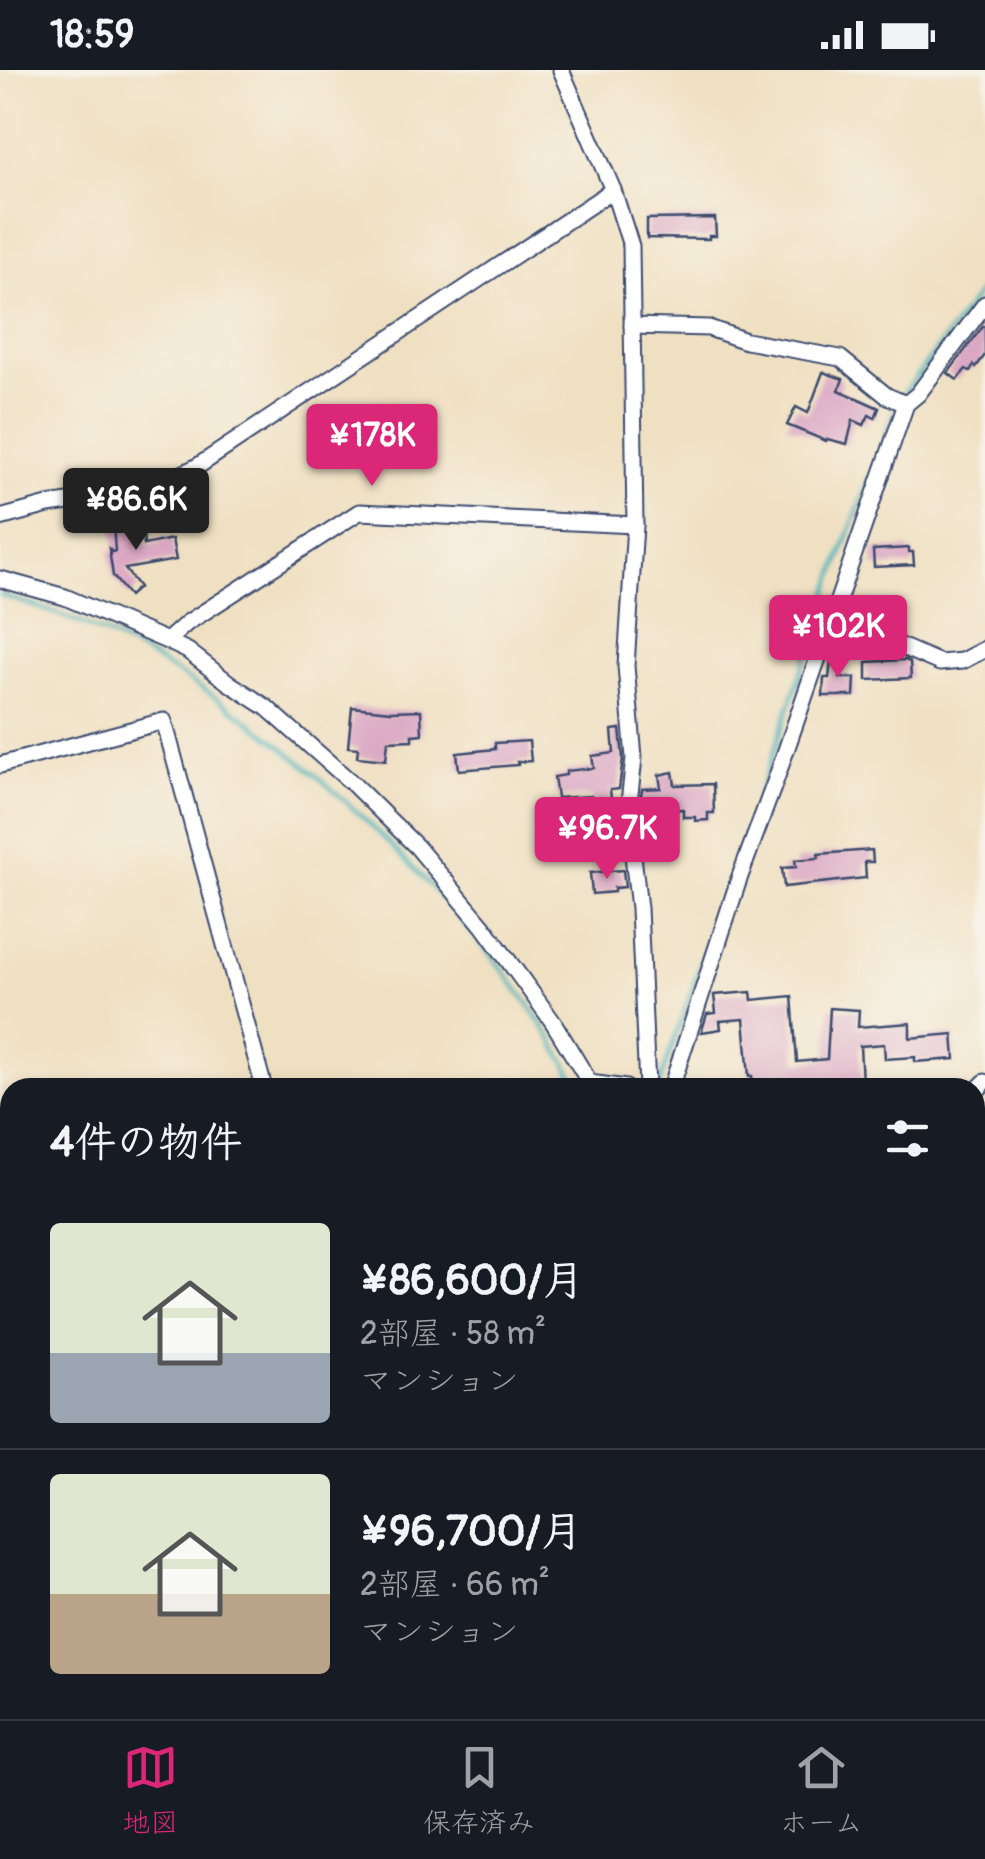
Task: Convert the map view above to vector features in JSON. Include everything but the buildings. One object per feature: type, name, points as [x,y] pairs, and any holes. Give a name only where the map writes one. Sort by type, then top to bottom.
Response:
[{"type":"street","points":[[561,70],[613,190],[631,246],[635,525],[626,666],[634,758],[628,812],[639,908],[647,1078]]},
{"type":"street","points":[[0,518],[48,505],[130,493],[176,478],[613,190]]},
{"type":"street","points":[[674,1078],[739,878],[906,404],[918,394],[985,304]]},
{"type":"street","points":[[632,326],[709,328],[746,341],[840,358],[888,396],[906,404]]},
{"type":"street","points":[[168,640],[187,623],[359,512],[635,525]]},
{"type":"street","points":[[0,579],[65,597],[168,640],[266,707],[407,838],[483,926],[553,1022],[588,1078]]},
{"type":"street","points":[[832,617],[940,663],[962,662],[985,649]]},
{"type":"street","points":[[0,764],[164,721],[261,1078]]},
{"type":"waterway","points":[[903,395],[985,284]]},
{"type":"waterway","points":[[661,1078],[845,544],[898,403]]},
{"type":"waterway","points":[[0,595],[75,621],[183,676],[274,740],[317,776],[398,852],[476,937],[532,1009],[574,1078]]}]
